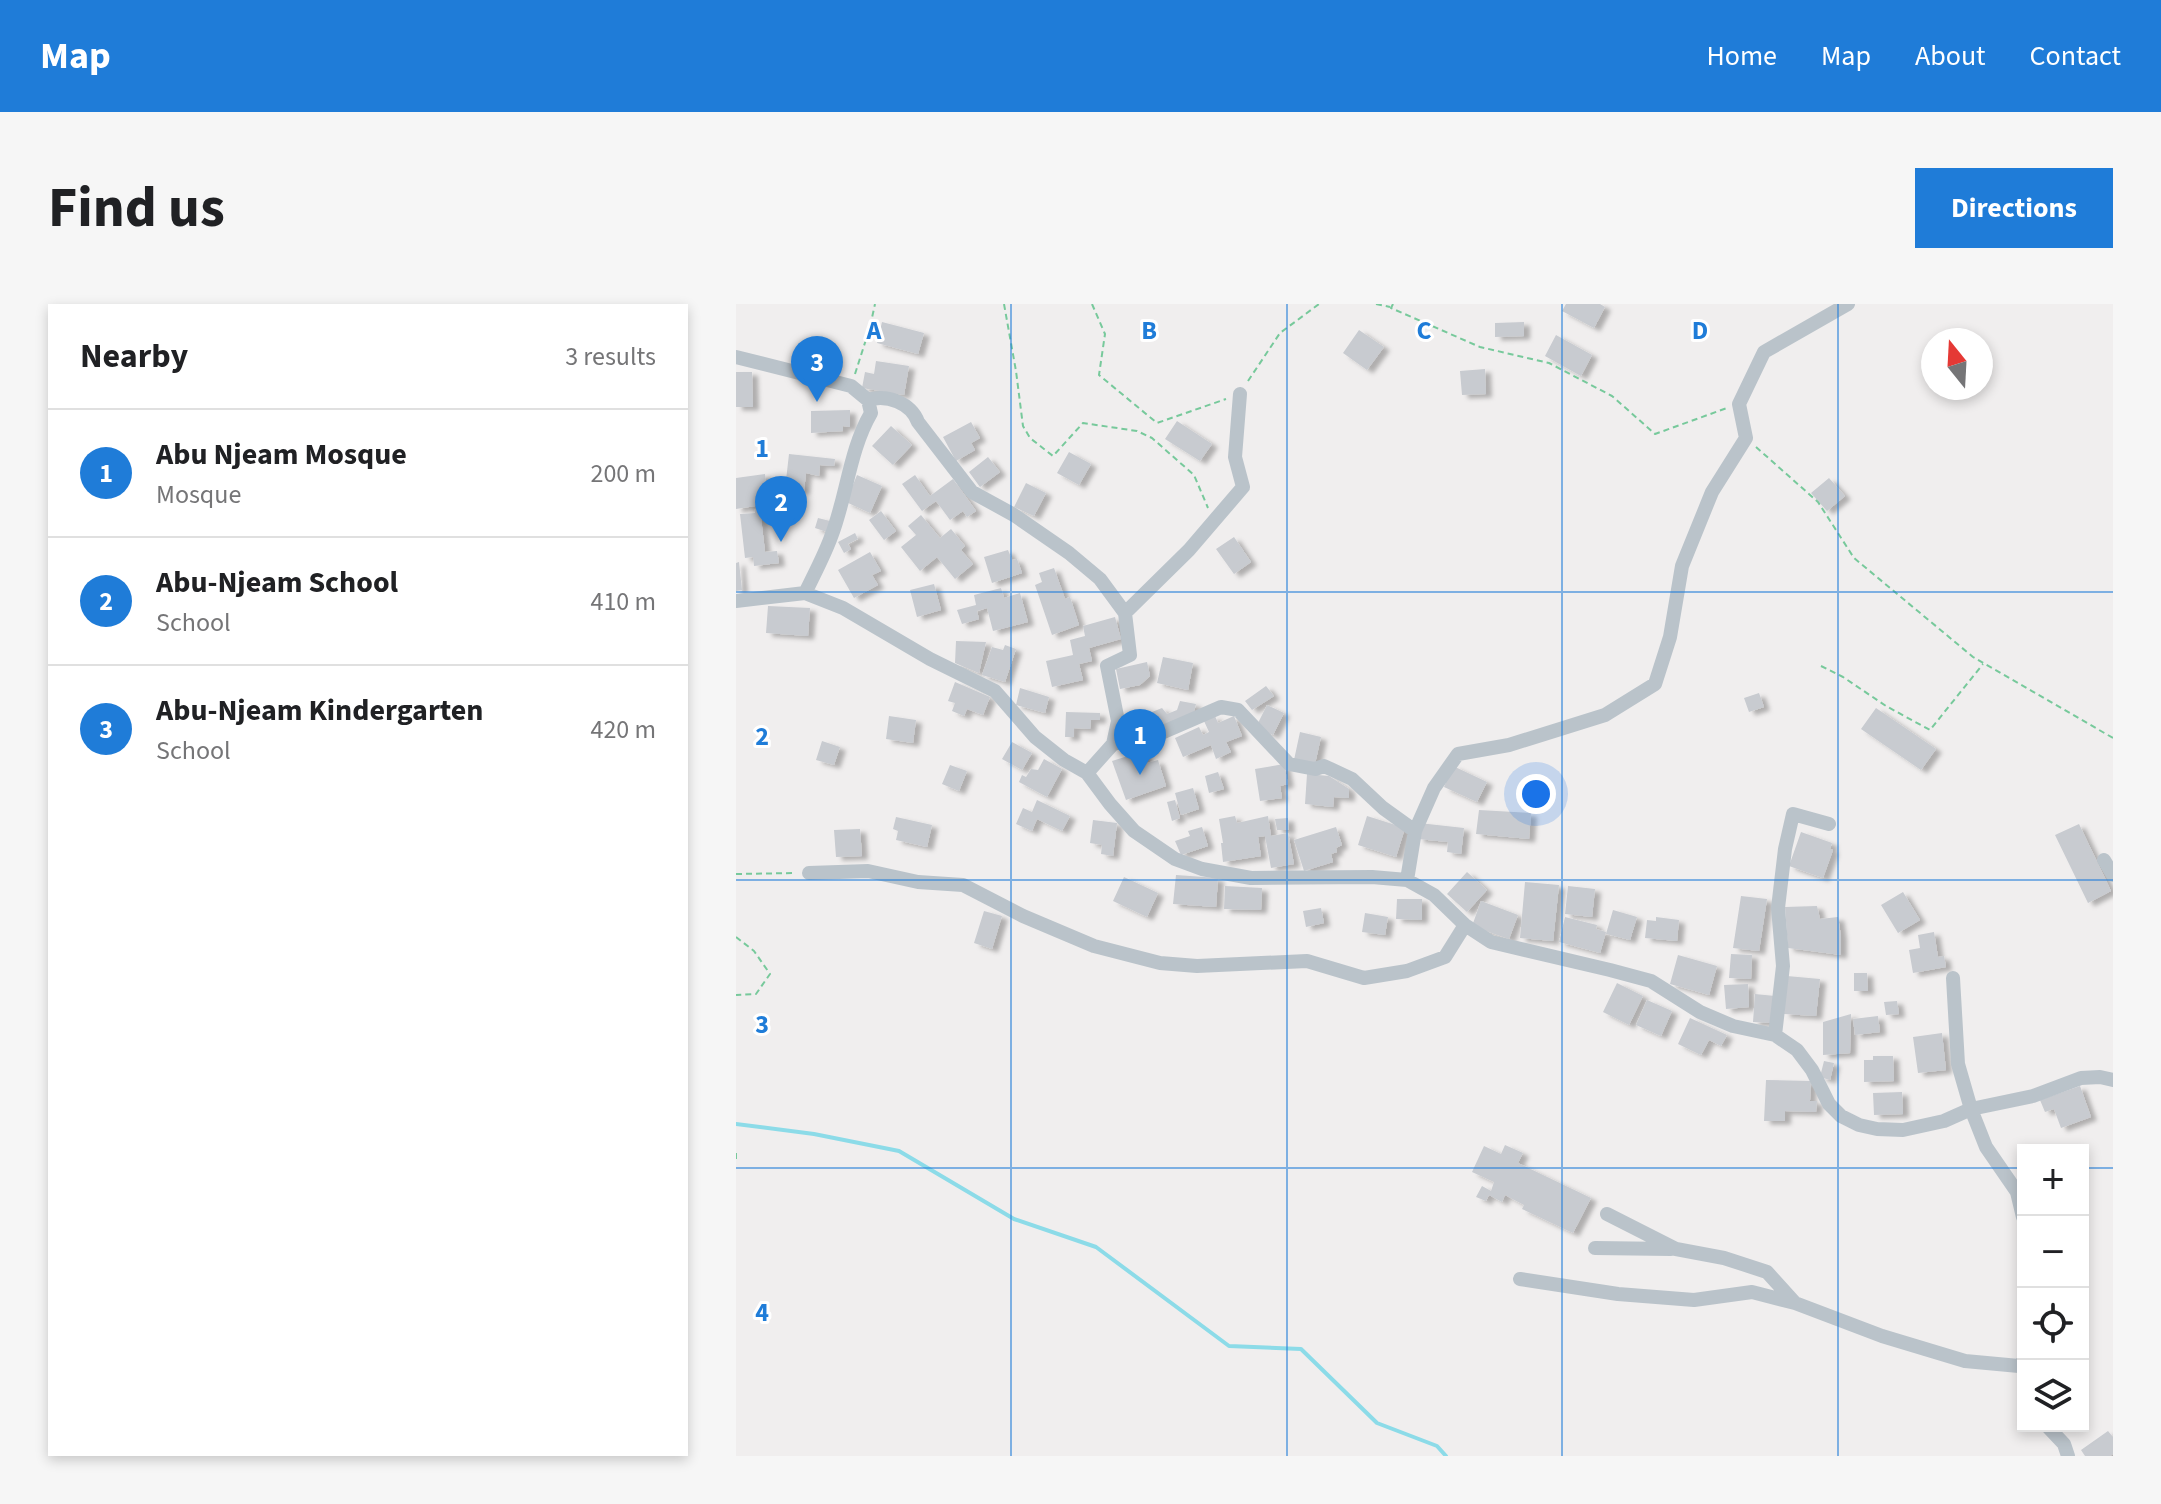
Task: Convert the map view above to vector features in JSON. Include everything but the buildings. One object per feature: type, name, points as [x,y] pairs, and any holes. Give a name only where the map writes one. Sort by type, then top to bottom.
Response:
[{"type":"street","points":[[1407,880],[1415,831],[1434,788],[1458,754],[1509,745],[1605,715],[1655,684],[1670,637],[1682,566],[1712,492],[1746,438],[1739,404],[1764,352],[1848,304]]},
{"type":"street","points":[[736,357],[851,386],[868,400],[871,413],[863,426],[852,460],[832,537],[805,593]]},
{"type":"street","points":[[1125,613],[1189,550],[1243,487],[1235,457],[1240,394]]},
{"type":"street","points":[[868,400],[877,397],[894,401],[914,411],[918,422],[972,492],[1014,515],[1069,553],[1100,579],[1125,613],[1130,655],[1107,666],[1118,721],[1113,744],[1087,773]]},
{"type":"street","points":[[736,601],[805,593],[843,608],[930,659],[995,691],[1035,737],[1064,760],[1087,773],[1134,831],[1175,859],[1202,869],[1251,878],[1372,877],[1407,880],[1434,895],[1465,925],[1491,942],[1651,981],[1700,1012],[1733,1026],[1775,1035],[1797,1050],[1812,1070],[1829,1104],[1841,1116],[1859,1125],[1903,1130],[1944,1121],[1971,1109],[2033,1096],[2081,1078],[2113,1080]]},
{"type":"street","points":[[1113,744],[1161,733],[1221,707],[1238,710],[1289,764],[1315,769],[1324,766],[1352,779],[1383,808],[1415,831]]},
{"type":"street","points":[[1775,1035],[1783,966],[1778,908],[1793,814],[1829,824]]},
{"type":"street","points":[[2104,860],[2113,875]]},
{"type":"street","points":[[809,873],[868,871],[918,882],[963,885],[1023,916],[1094,946],[1160,963],[1197,966],[1307,961],[1364,978],[1407,971],[1445,957],[1465,925]]},
{"type":"street","points":[[1953,978],[1958,1064],[1971,1109],[1986,1147],[2017,1192],[2023,1216]]},
{"type":"street","points":[[1607,1214],[1676,1249]]},
{"type":"street","points":[[1595,1248],[1676,1249],[1724,1258],[1767,1272],[1795,1303]]},
{"type":"street","points":[[1520,1279],[1618,1294],[1694,1300],[1752,1292],[1795,1303],[1882,1336],[1965,1361],[2017,1366]]},
{"type":"street","points":[[2053,1432],[2064,1444],[2068,1456]]},
{"type":"path","points":[[851,386],[875,304]]},
{"type":"path","points":[[1004,304],[1023,426],[1030,438],[1053,456],[1083,423],[1137,431],[1152,438],[1194,475],[1214,521]]},
{"type":"path","points":[[1092,304],[1105,334],[1099,375],[1157,423],[1240,394],[1280,333],[1319,304]]},
{"type":"path","points":[[1376,304],[1392,306],[1480,347],[1549,363],[1612,396],[1655,434],[1739,404]]},
{"type":"path","points":[[1746,438],[1818,502],[1854,558],[1973,657],[2113,738]]},
{"type":"path","points":[[1821,666],[1930,730],[1984,663]]},
{"type":"path","points":[[736,874],[809,873]]},
{"type":"path","points":[[736,937],[754,951],[770,974],[756,994],[736,995]]},
{"type":"path","points":[[736,1153],[736,1159]]},
{"type":"waterway","points":[[736,1124],[814,1134],[899,1151],[1014,1219],[1096,1247],[1229,1346],[1301,1349],[1377,1423],[1437,1446],[1446,1456]]},
{"type":"place","name":"Abu-Njeam Kindergarten","points":[[817,402]]},
{"type":"place","name":"Abu-Njeam School","points":[[781,542]]},
{"type":"place","name":"Abu Njeam Mosque","points":[[1140,775]]}]
